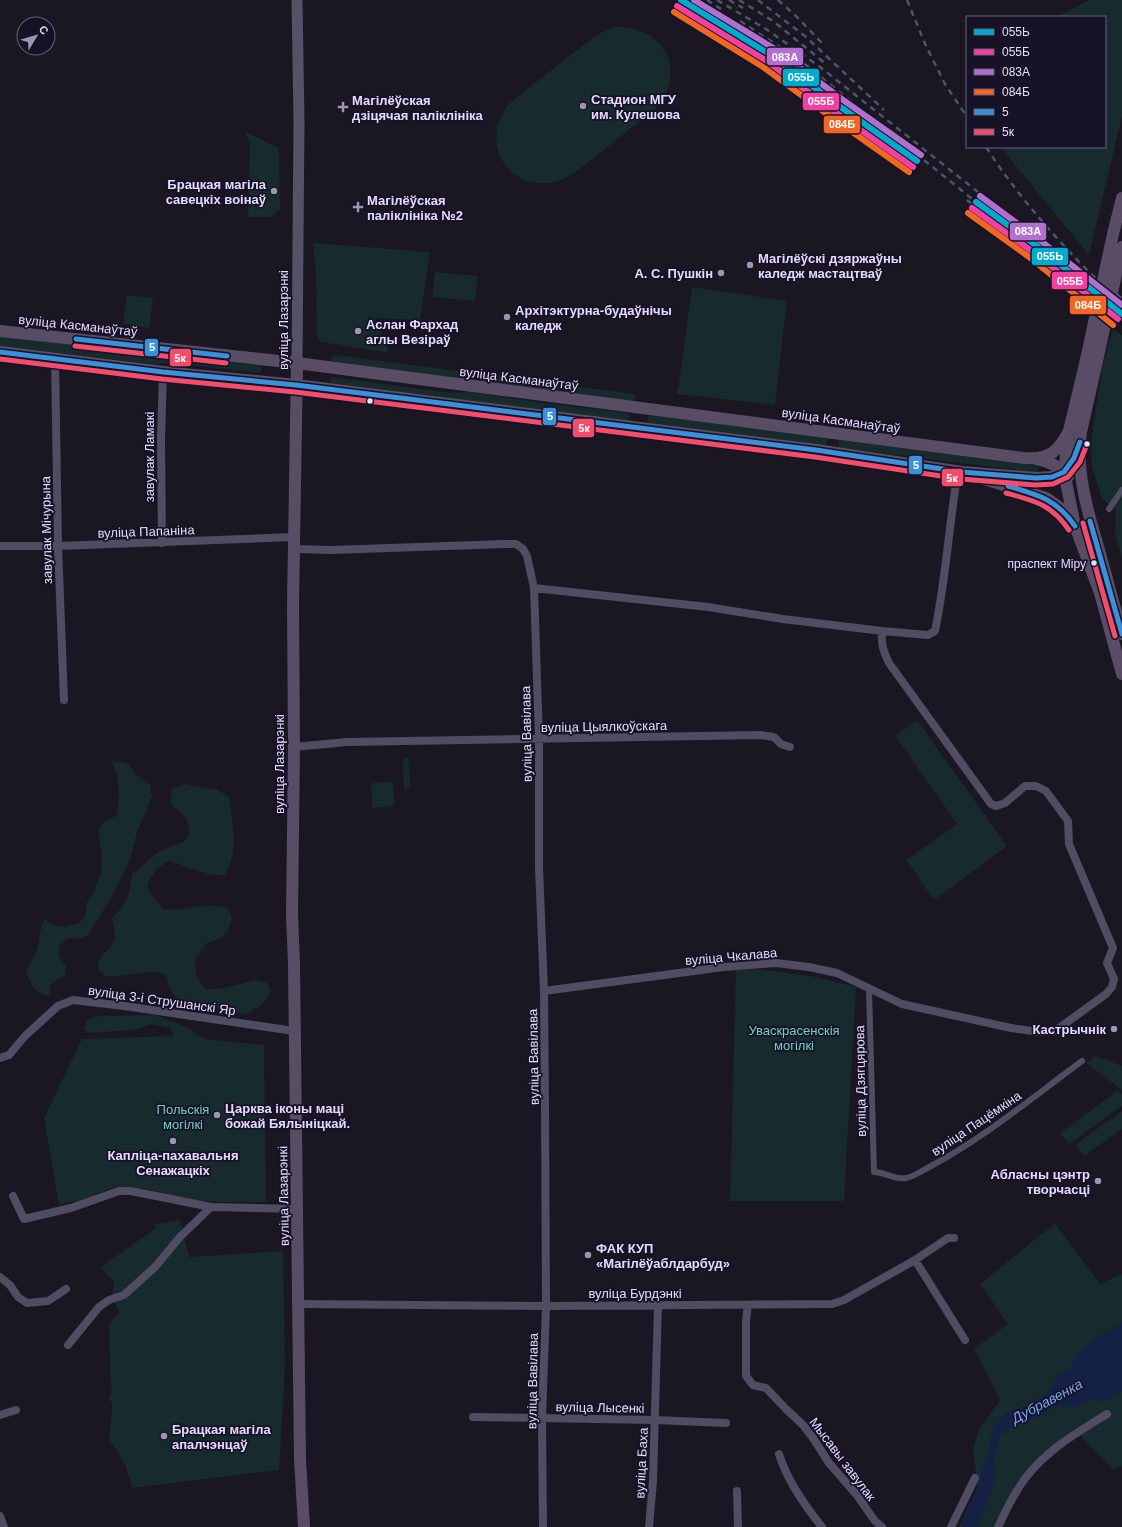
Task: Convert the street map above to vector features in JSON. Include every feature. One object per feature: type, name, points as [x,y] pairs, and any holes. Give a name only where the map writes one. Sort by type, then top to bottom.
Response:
[{"type":"main road","name":"вуліца Лазарэнкі","points":[[297,0],[299,121],[297,363],[293,543],[294,748],[292,916],[294,964],[300,1459],[304,1527]]},
{"type":"main road","points":[[1122,198],[1113,234],[1092,361],[1077,435],[1064,472],[1075,526],[1100,593],[1122,674]]},
{"type":"main road","points":[[1092,361],[1122,247]]},
{"type":"main road","name":"вуліца Касманаўтаў","points":[[0,331],[297,363],[1046,461],[1064,472],[1072,483],[1090,521]]},
{"type":"main road","points":[[0,352],[163,372],[296,385],[816,450],[960,471],[1036,478],[1046,478],[1064,472]]},
{"type":"main road","name":"вуліца Касманаўтаў","points":[[1034,459],[1046,457],[1055,452],[1062,444],[1077,435]]},
{"type":"main road","points":[[1077,435],[1080,475],[1090,521],[1122,634]]},
{"type":"main road","points":[[1034,459],[1045,465],[1047,468],[1045,475],[1036,478]]},
{"type":"main road","points":[[960,471],[1046,498],[1063,510],[1075,526]]},
{"type":"street","name":"завулак Мічурына","points":[[55,359],[58,546],[64,700]]},
{"type":"street","name":"завулак Ламакі","points":[[162,543],[160,438],[163,372]]},
{"type":"street","points":[[534,588],[708,607],[783,619],[928,635],[936,631],[954,494],[960,471]]},
{"type":"street","points":[[1109,509],[1122,490]]},
{"type":"street","name":"вуліца Папаніна","points":[[0,546],[162,543],[293,543],[332,550],[516,544],[523,549],[527,556],[534,588]]},
{"type":"street","name":"вуліца Вавілава","points":[[534,588],[539,739],[539,868],[544,991],[546,1106],[546,1306],[542,1418],[543,1527]]},
{"type":"street","name":"вуліца Чкалава","points":[[544,991],[724,967],[776,962],[837,973],[855,980],[869,989],[902,1004],[1012,1028],[1040,1032],[1055,1031],[1106,994],[1112,987],[1114,979],[1107,963],[1113,948],[1069,844],[1068,821],[1046,791],[1036,786],[1025,786],[1005,802],[996,806],[991,804],[890,663],[883,651],[881,643],[882,631]]},
{"type":"street","name":"вуліца Цыялкоўскага","points":[[294,748],[347,742],[760,735],[774,737],[781,744],[790,747]]},
{"type":"street","name":"вуліца Дзягцярова","points":[[869,989],[874,1172]]},
{"type":"street","name":"вуліца 3-і Струшанскі Яр","points":[[0,1058],[9,1055],[25,1036],[58,1006],[73,1000],[118,1005],[294,1031]]},
{"type":"street","name":"вуліца Пацёмкіна","points":[[874,1172],[881,1172],[897,1178],[908,1178],[942,1160],[990,1129],[1082,1061]]},
{"type":"street","points":[[13,1196],[24,1219],[71,1208],[119,1192],[132,1191],[211,1207],[297,1209]]},
{"type":"street","points":[[68,1345],[98,1307],[109,1300],[124,1295],[155,1267],[180,1237],[211,1207]]},
{"type":"street","name":"вуліца Бурдэнкі","points":[[298,1304],[546,1306],[832,1304],[844,1300],[916,1260],[948,1238],[954,1238]]},
{"type":"street","points":[[916,1260],[965,1340]]},
{"type":"street","points":[[0,1277],[10,1285],[18,1297],[27,1303],[48,1301],[66,1289]]},
{"type":"street","name":"вуліца Баха","points":[[649,1527],[653,1481],[658,1305]]},
{"type":"street","name":"Мысавы завулак","points":[[748,1305],[746,1321],[746,1376],[753,1385],[766,1388],[803,1424],[829,1463],[856,1494],[875,1521],[882,1527]]},
{"type":"street","points":[[0,1415],[16,1410]]},
{"type":"street","points":[[998,1527],[1014,1494],[1027,1476],[1045,1457],[1054,1448],[1107,1414]]},
{"type":"street","name":"вуліца Лысенкі","points":[[473,1416],[726,1423]]},
{"type":"street","points":[[779,1454],[784,1470],[813,1516],[822,1527]]},
{"type":"street","points":[[952,1527],[974,1478]]},
{"type":"street","points":[[737,1491],[738,1527]]},
{"type":"street","points":[[0,1516],[4,1527]]},
{"type":"green space","points":[[1090,0],[1122,0],[1122,116],[1089,255],[1002,148],[1106,148],[1106,16],[1057,16]]},
{"type":"green space","name":"Стадион МГУ им. Кулешова","points":[[616,27],[634,29],[648,35],[660,44],[667,55],[671,68],[670,83],[664,97],[653,111],[573,174],[553,182],[535,183],[519,177],[506,166],[498,152],[496,135],[501,117],[513,100],[594,37],[604,31]]},
{"type":"green space","points":[[248,133],[279,148],[280,209],[272,217],[248,217],[250,141],[245,134]]},
{"type":"green space","points":[[313,243],[430,252],[420,320],[375,318],[389,353],[321,342],[317,337],[316,273]]},
{"type":"green space","points":[[435,272],[478,276],[475,301],[432,297]]},
{"type":"green space","points":[[692,287],[787,301],[775,405],[676,394],[679,383]]},
{"type":"green space","points":[[127,295],[153,298],[149,328],[123,324]]},
{"type":"green space","points":[[1113,329],[1122,335],[1122,558],[1115,534],[1116,509],[1102,499],[1092,467],[1091,440],[1102,368]]},
{"type":"green space","points":[[0,335],[262,366],[261,373],[171,363],[153,364],[0,346]]},
{"type":"green space","points":[[336,355],[635,394],[636,399],[633,402],[331,362],[331,358]]},
{"type":"green space","points":[[331,377],[450,393],[468,392],[627,413],[630,417],[626,421],[331,383]]},
{"type":"green space","points":[[651,415],[827,438],[826,446],[651,424],[648,422],[648,418]]},
{"type":"green space","points":[[839,440],[1036,466],[1038,471],[1035,472],[838,448]]},
{"type":"green space","points":[[917,720],[1007,846],[934,900],[906,860],[957,824],[895,736]]},
{"type":"green space","points":[[403,758],[409,758],[410,789],[404,789]]},
{"type":"green space","points":[[111,760],[127,763],[138,776],[150,784],[152,797],[137,832],[130,859],[110,899],[89,934],[83,938],[68,938],[59,946],[59,956],[66,967],[65,975],[51,984],[49,996],[44,995],[34,988],[26,971],[37,951],[41,930],[45,919],[56,926],[65,927],[79,923],[85,917],[87,902],[95,889],[101,873],[102,855],[98,830],[104,822],[117,815],[119,800],[118,781]]},
{"type":"green space","points":[[393,782],[394,806],[372,808],[371,783]]},
{"type":"green space","points":[[185,784],[218,790],[229,797],[234,837],[232,856],[229,866],[225,875],[217,875],[203,873],[169,861],[156,869],[147,885],[151,894],[163,909],[171,910],[204,906],[220,906],[228,908],[232,917],[228,931],[219,939],[207,943],[195,959],[196,975],[205,989],[219,989],[254,980],[267,983],[271,992],[263,1004],[246,1015],[217,1008],[182,1005],[172,993],[166,975],[156,972],[105,976],[99,970],[98,961],[111,946],[114,938],[112,918],[125,902],[130,887],[132,873],[139,870],[146,862],[160,851],[183,842],[190,833],[187,820],[171,802],[172,789]]},
{"type":"green space","name":"Уваскрасенскія могілкі","points":[[736,970],[765,970],[811,976],[856,987],[844,1201],[730,1201]]},
{"type":"green space","name":"Польскія могілкі","points":[[155,1015],[184,1026],[205,1039],[264,1045],[266,1202],[202,1201],[146,1189],[118,1187],[103,1191],[78,1202],[75,1201],[59,1205],[44,1118],[82,1039],[174,1036],[170,1028],[153,1024],[133,1030],[90,1033],[84,1030],[87,1020],[99,1016]]},
{"type":"green space","points":[[1096,1056],[1122,1066],[1122,1090],[1086,1063]]},
{"type":"green space","points":[[1117,1091],[1122,1094],[1122,1106],[1069,1144],[1060,1133]]},
{"type":"green space","points":[[1122,1111],[1122,1129],[1084,1156],[1075,1145]]},
{"type":"green space","points":[[180,1220],[189,1257],[283,1251],[285,1367],[279,1470],[132,1488],[125,1464],[109,1439],[112,1403],[109,1399],[111,1392],[109,1323],[119,1312],[112,1296],[114,1282],[101,1267],[156,1228],[155,1224]]},
{"type":"green space","points":[[1055,1223],[1100,1284],[1122,1274],[1122,1466],[1114,1470],[1086,1443],[1076,1428],[1043,1453],[1017,1482],[993,1527],[959,1527],[978,1487],[973,1451],[978,1431],[1000,1400],[974,1349],[1008,1324],[980,1284]]},
{"type":"water","points":[[1122,1323],[1122,1391],[1103,1402],[1090,1399],[1077,1407],[1063,1405],[1055,1407],[1032,1419],[1016,1423],[1009,1428],[1000,1437],[985,1489],[984,1486],[990,1438],[997,1423],[1007,1412],[1030,1404],[1047,1393],[1058,1375],[1071,1368],[1076,1355],[1094,1340]]},
{"type":"waterway","name":"Дубравенка","points":[[969,1527],[985,1489],[989,1471]]},
{"type":"railway","points":[[695,0],[763,43],[794,65],[886,138]]},
{"type":"railway","points":[[707,0],[721,9]]},
{"type":"railway","points":[[717,0],[766,29],[820,67],[1122,306]]},
{"type":"railway","points":[[729,0],[743,8]]},
{"type":"railway","points":[[739,0],[773,21],[826,64]]},
{"type":"railway","points":[[758,0],[806,37],[884,110]]},
{"type":"railway","points":[[778,0],[822,43]]},
{"type":"railway","points":[[907,0],[926,46],[945,84],[966,116]]},
{"type":"railway","points":[[740,21],[801,61],[976,202]]},
{"type":"railway","points":[[987,148],[1021,196],[1060,241],[1091,274],[1122,299]]},
{"type":"railway","points":[[967,200],[1122,321]]},
{"type":"transit line","name":"055Ь","points":[[681,0],[771,55],[839,106],[917,161]]},
{"type":"transit line","name":"083А","points":[[694,0],[775,49],[843,100],[921,155]]},
{"type":"transit line","name":"055Б","points":[[677,6],[767,61],[835,112],[913,167]]},
{"type":"transit line","name":"084Б","points":[[674,12],[763,67],[909,172]]},
{"type":"transit line","name":"083А","points":[[980,196],[1041,241],[1122,305]]},
{"type":"transit line","name":"055Ь","points":[[976,202],[1037,246],[1122,314]]},
{"type":"transit line","name":"055Б","points":[[972,208],[1033,252],[1118,319]]},
{"type":"transit line","name":"084Б","points":[[968,213],[1029,257],[1113,325]]},
{"type":"transit line","name":"5","points":[[76,339],[227,356]]},
{"type":"transit line","name":"5к","points":[[75,346],[226,363]]},
{"type":"transit line","name":"5","points":[[0,352],[163,372],[296,385],[449,404],[816,450],[962,472],[1036,478],[1052,477],[1064,472],[1074,458],[1080,442]]},
{"type":"transit line","name":"5к","points":[[0,359],[162,379],[295,392],[448,411],[815,457],[961,479],[1035,485],[1053,484],[1068,477],[1080,462],[1087,444]]},
{"type":"transit line","name":"5","points":[[1008,486],[1046,499],[1061,510],[1075,526]]},
{"type":"transit line","name":"5к","points":[[1006,493],[1026,498],[1049,509],[1056,514],[1069,530]]},
{"type":"transit line","name":"5","points":[[1090,521],[1122,634]]},
{"type":"transit line","name":"5к","points":[[1083,523],[1115,636]]},
{"type":"place","name":"Стадион МГУ им. Кулешова","points":[[583,106]]},
{"type":"place","name":"Магілёўская дзіцячая паліклініка","points":[[343,107]]},
{"type":"place","name":"Брацкая магіла савецкіх воінаў","points":[[274,191]]},
{"type":"place","name":"Магілёўская паліклініка №2","points":[[358,207]]},
{"type":"place","name":"Магілёўскі дзяржаўны каледж мастацтваў","points":[[750,265]]},
{"type":"place","name":"А. С. Пушкін","points":[[721,273]]},
{"type":"place","name":"Архітэктурна-будаўнічы каледж","points":[[507,317]]},
{"type":"place","name":"Аслан Фархад аглы Везіраў","points":[[358,331]]},
{"type":"place","name":"праспект Міру","points":[[1094,563]]},
{"type":"place","name":"Кастрычнік","points":[[1114,1029]]},
{"type":"place","name":"Царква іконы маці божай Бялыніцкай.","points":[[217,1115]]},
{"type":"place","name":"Капліца-пахавальня Сенажацкіх","points":[[173,1141]]},
{"type":"place","name":"Абласны цэнтр творчасці","points":[[1098,1181]]},
{"type":"place","name":"ФАК КУП «Магілёўаблдарбуд»","points":[[588,1255]]},
{"type":"place","name":"Брацкая магіла апалчэнцаў","points":[[164,1436]]}]
